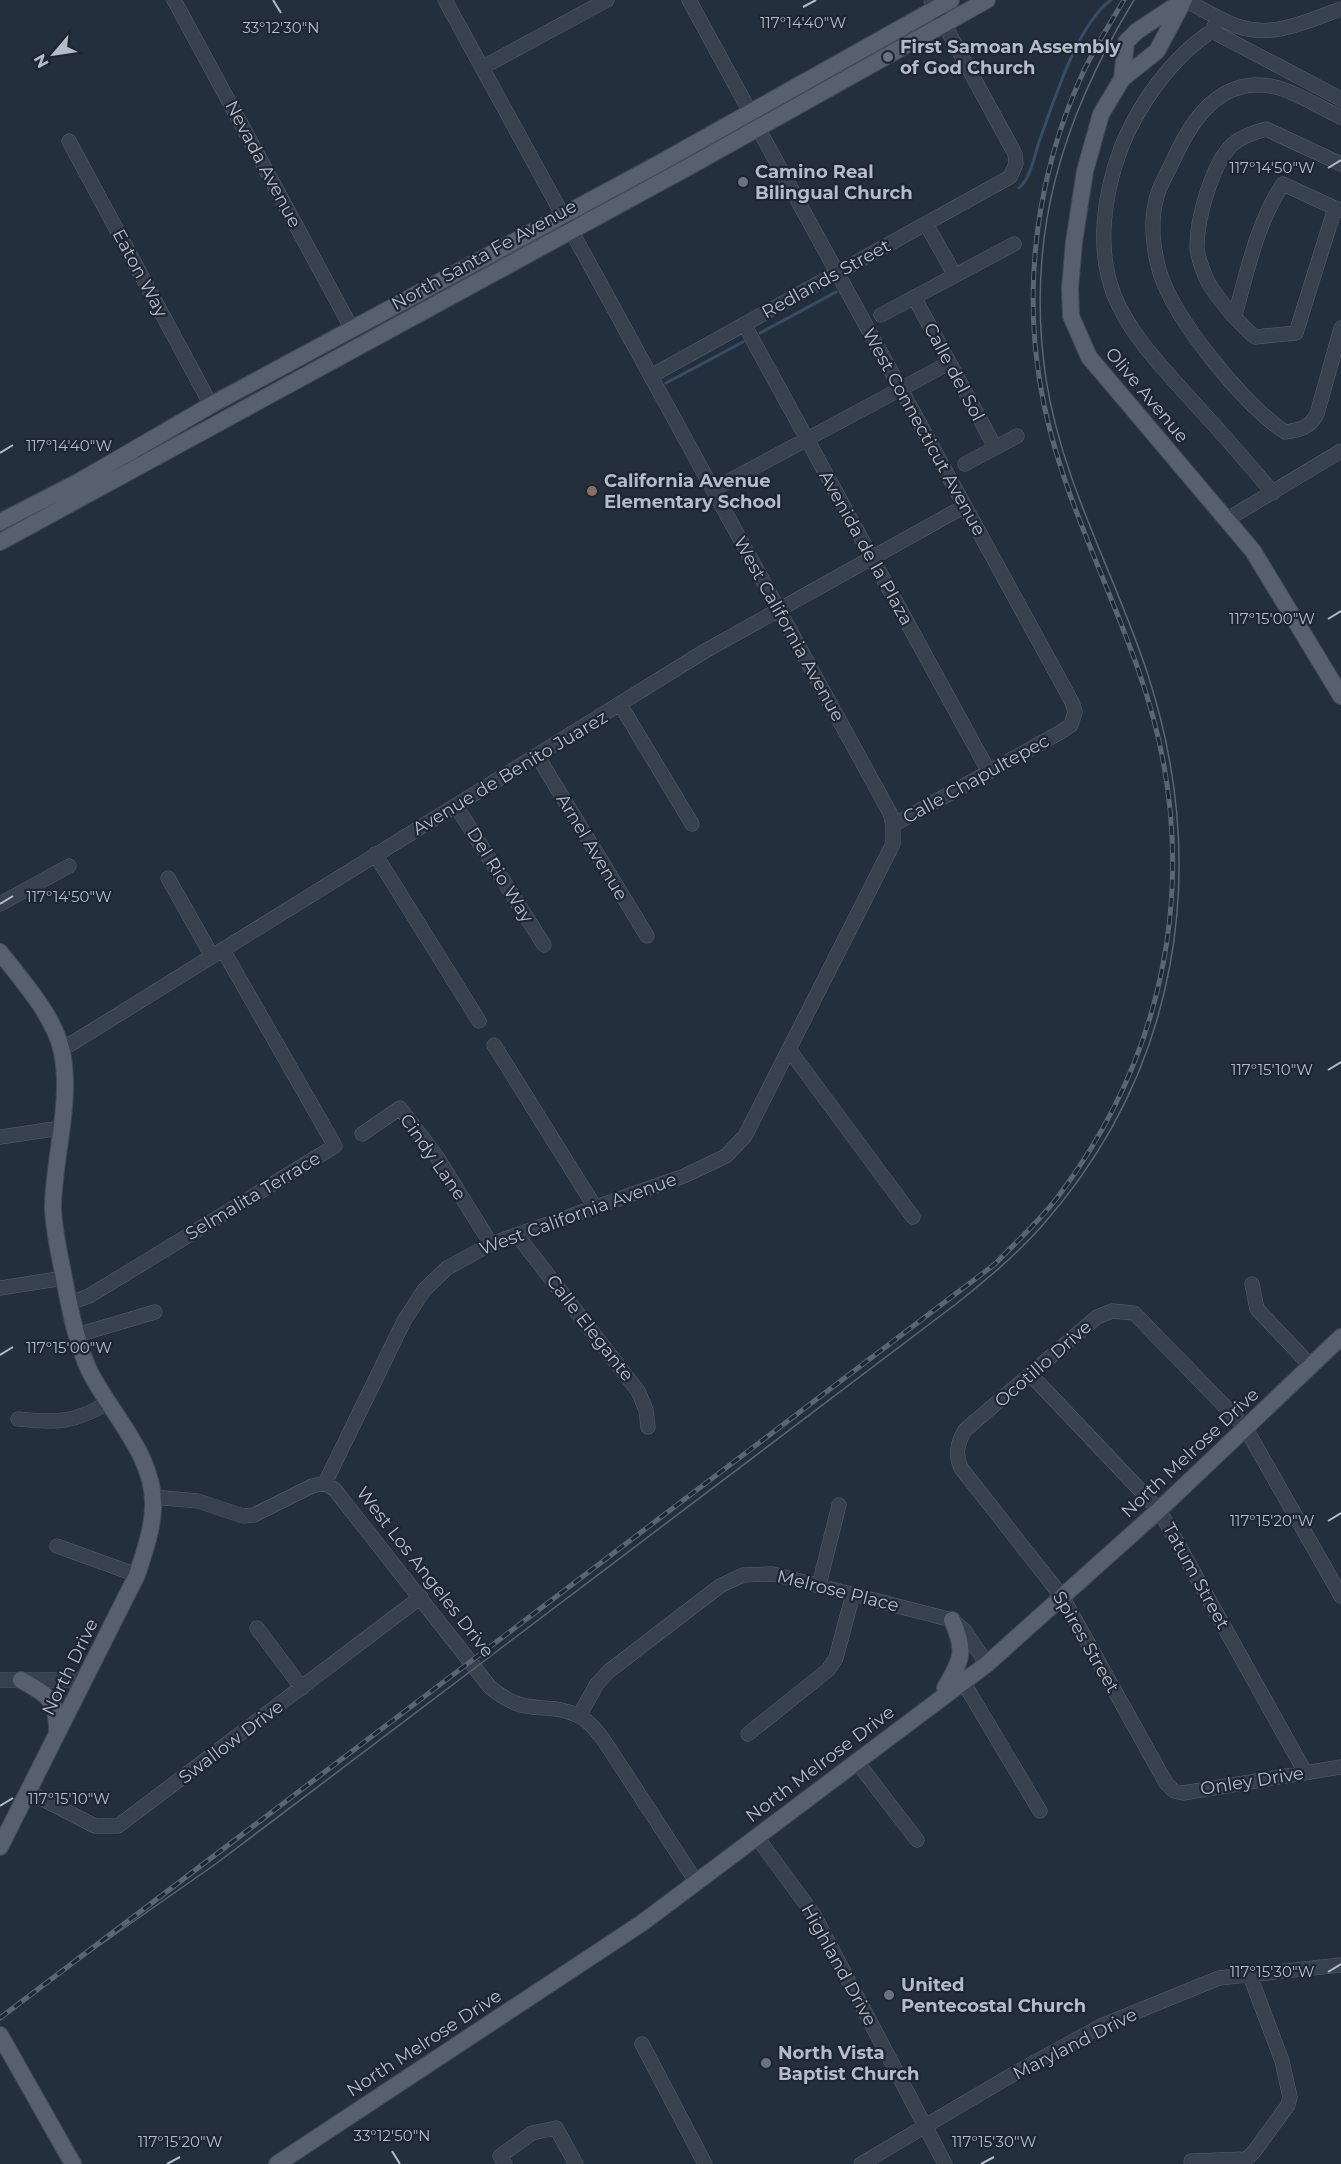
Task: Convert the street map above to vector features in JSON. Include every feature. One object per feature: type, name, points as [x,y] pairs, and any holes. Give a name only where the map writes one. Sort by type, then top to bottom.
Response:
[{"type":"main road","name":"North Santa Fe Avenue","points":[[0,542],[419,313],[750,112],[934,4],[951,0]]},
{"type":"main road","name":"North Santa Fe Avenue","points":[[0,522],[87,477],[211,405],[472,263],[568,221],[758,128],[987,0]]},
{"type":"main road","points":[[1152,56],[1135,54],[1126,42],[1137,31],[1184,0]]},
{"type":"main road","name":"Olive Avenue","points":[[1184,0],[1152,56],[1122,79],[1101,114],[1085,171],[1074,242],[1070,288],[1071,316],[1089,357],[1253,551],[1341,696]]},
{"type":"main road","name":"Olive Avenue","points":[[1122,79],[1126,42]]},
{"type":"main road","points":[[419,313],[421,303],[456,283],[472,263]]},
{"type":"main road","points":[[0,952],[46,1016],[62,1050],[64,1094],[53,1206],[64,1278],[76,1335],[88,1369],[140,1456],[151,1479],[153,1497]]},
{"type":"main road","name":"North Melrose Drive","points":[[277,2164],[642,1923],[857,1762],[962,1680],[987,1664],[1159,1510],[1341,1337]]},
{"type":"main road","name":"North Drive","points":[[0,1847],[137,1575],[147,1543],[153,1497]]},
{"type":"main road","points":[[941,1696],[955,1671],[962,1649],[952,1620]]},
{"type":"main road","points":[[21,1680],[48,1694],[57,1719],[57,1737]]},
{"type":"main road","points":[[0,2035],[73,2164]]},
{"type":"street","name":"Nevada Avenue","points":[[174,0],[351,329]]},
{"type":"street","name":"West California Avenue","points":[[325,1483],[404,1322],[424,1290],[447,1268],[491,1244],[684,1176],[726,1156],[745,1136],[893,844],[893,825],[890,813],[446,0]]},
{"type":"street","points":[[483,67],[608,0]]},
{"type":"street","points":[[689,0],[750,112]]},
{"type":"street","points":[[1184,0],[1241,28],[1285,29],[1341,9]]},
{"type":"street","points":[[934,4],[945,25]]},
{"type":"street","points":[[1219,17],[1212,31],[1198,40],[1159,83],[1129,129],[1113,171],[1106,213],[1104,247],[1115,295],[1134,331],[1164,370],[1273,493]]},
{"type":"street","name":"Redlands Street","points":[[651,376],[1010,177],[1016,164],[1015,154],[945,25]]},
{"type":"street","points":[[1212,31],[1341,99]]},
{"type":"street","points":[[1341,117],[1275,87],[1241,87],[1225,92],[1205,108],[1182,140],[1157,195],[1154,243],[1161,274],[1174,304],[1193,336],[1266,420],[1285,432],[1301,430],[1312,424],[1317,414],[1341,328]]},
{"type":"street","name":"West Connecticut Avenue","points":[[758,128],[1072,702],[1075,712],[1071,725],[1059,733]]},
{"type":"street","points":[[1235,315],[1258,234],[1269,205],[1283,184],[1338,209],[1296,333],[1255,337],[1242,327],[1235,315],[1216,295],[1204,276],[1197,248],[1204,205],[1211,181],[1224,156],[1233,144],[1253,132],[1266,129],[1341,164]]},
{"type":"street","name":"Eaton Way","points":[[69,141],[211,405]]},
{"type":"street","points":[[926,224],[955,275]]},
{"type":"street","points":[[881,315],[1014,244]]},
{"type":"street","name":"Calle del Sol","points":[[914,297],[995,447]]},
{"type":"street","name":"Avenida de la Plaza","points":[[744,324],[989,772]]},
{"type":"street","points":[[714,489],[949,363]]},
{"type":"street","points":[[965,464],[1017,436]]},
{"type":"street","points":[[1226,520],[1341,451]]},
{"type":"street","name":"Avenue de Benito Juarez","points":[[62,1050],[375,854],[778,609],[965,506]]},
{"type":"street","points":[[621,706],[692,824]]},
{"type":"street","name":"Calle Chapultepec","points":[[893,825],[1059,733]]},
{"type":"street","name":"Arnel Avenue","points":[[538,757],[647,936]]},
{"type":"street","name":"Del Rio Way","points":[[456,806],[544,945]]},
{"type":"street","points":[[375,854],[479,1021]]},
{"type":"street","points":[[0,904],[69,866]]},
{"type":"street","points":[[168,878],[218,953]]},
{"type":"street","name":"Selmalita Terrace","points":[[70,1303],[89,1296],[335,1146],[218,953]]},
{"type":"street","points":[[494,1045],[595,1207]]},
{"type":"street","points":[[790,1051],[913,1217]]},
{"type":"street","name":"Cindy Lane","points":[[362,1134],[400,1108],[437,1157],[491,1244]]},
{"type":"street","points":[[0,1137],[61,1128]]},
{"type":"street","name":"Calle Elegante","points":[[518,1235],[638,1390],[646,1410],[648,1427]]},
{"type":"street","points":[[0,1288],[64,1278]]},
{"type":"street","points":[[1252,1284],[1257,1309],[1310,1365]]},
{"type":"street","name":"Ocotillo Drive","points":[[958,1449],[958,1442],[965,1430],[1097,1317],[1113,1311],[1134,1313],[1245,1427]]},
{"type":"street","points":[[76,1335],[155,1312]]},
{"type":"street","name":"Tatum Street","points":[[1031,1375],[1159,1510],[1305,1772]]},
{"type":"street","points":[[18,1419],[54,1423],[86,1416],[107,1403]]},
{"type":"street","points":[[1245,1427],[1341,1596]]},
{"type":"street","points":[[943,1448],[958,1449]]},
{"type":"street","name":"Spires Street","points":[[958,1449],[957,1458],[962,1468],[1063,1598],[1166,1783]]},
{"type":"street","points":[[153,1497],[198,1501],[243,1516],[254,1515],[312,1486],[325,1483]]},
{"type":"street","name":"West Los Angeles Drive","points":[[325,1483],[335,1490],[355,1513],[490,1687],[500,1696],[524,1707],[579,1716]]},
{"type":"street","points":[[819,1586],[839,1505]]},
{"type":"street","points":[[57,1546],[137,1575]]},
{"type":"street","name":"Melrose Place","points":[[579,1716],[597,1684],[609,1671],[720,1586],[742,1575],[773,1574],[952,1620]]},
{"type":"street","points":[[748,1734],[828,1670],[836,1658],[853,1594]]},
{"type":"street","name":"Swallow Drive","points":[[29,1792],[95,1826],[118,1826],[421,1597]]},
{"type":"street","points":[[952,1620],[964,1630],[987,1664]]},
{"type":"street","points":[[257,1628],[302,1688]]},
{"type":"street","points":[[0,1680],[85,1680]]},
{"type":"street","points":[[962,1680],[1040,1811]]},
{"type":"street","points":[[579,1716],[603,1738],[697,1883]]},
{"type":"street","points":[[857,1762],[917,1840]]},
{"type":"street","name":"Onley Drive","points":[[1166,1783],[1174,1791],[1183,1793],[1341,1767]]},
{"type":"street","name":"Highland Drive","points":[[756,1836],[814,1915],[945,2164]]},
{"type":"street","name":"Maryland Drive","points":[[861,2164],[1017,2072],[1101,2026],[1219,1978],[1341,1965]]},
{"type":"street","points":[[1191,2161],[1246,2159],[1253,2153],[1288,2105],[1288,2081],[1249,1973]]},
{"type":"street","points":[[642,2044],[705,2164]]},
{"type":"street","points":[[502,2160],[532,2133],[556,2128],[576,2164]]},
{"type":"waterway","points":[[1019,188],[1029,173],[1059,87],[1077,45],[1099,11],[1111,0]]},
{"type":"waterway","points":[[760,333],[836,292]]},
{"type":"waterway","points":[[666,383],[743,342]]},
{"type":"tram line","points":[[60,1973],[217,1863],[967,1295],[1011,1258],[1041,1227],[1088,1166],[1125,1102],[1152,1035],[1170,966],[1178,894],[1177,822],[1167,748],[1148,675],[1077,492],[1054,418],[1046,379],[1041,327],[1041,277],[1045,229],[1055,182],[1069,135],[1086,90],[1134,0]]},
{"type":"railway","points":[[0,2018],[995,1264],[1053,1204],[1099,1135],[1130,1073],[1152,1009],[1167,943],[1172,876],[1170,808],[1159,740],[1139,672],[1070,494],[1047,420],[1035,344],[1033,305],[1038,227],[1054,151],[1081,77],[1124,0]]},
{"type":"place","name":"First Samoan Assembly of God Church","points":[[888,57]]},
{"type":"place","name":"Camino Real Bilingual Church","points":[[743,182]]},
{"type":"place","name":"California Avenue Elementary School","points":[[592,491]]},
{"type":"place","name":"United Pentecostal Church","points":[[889,1995]]},
{"type":"place","name":"North Vista Baptist Church","points":[[766,2063]]}]
